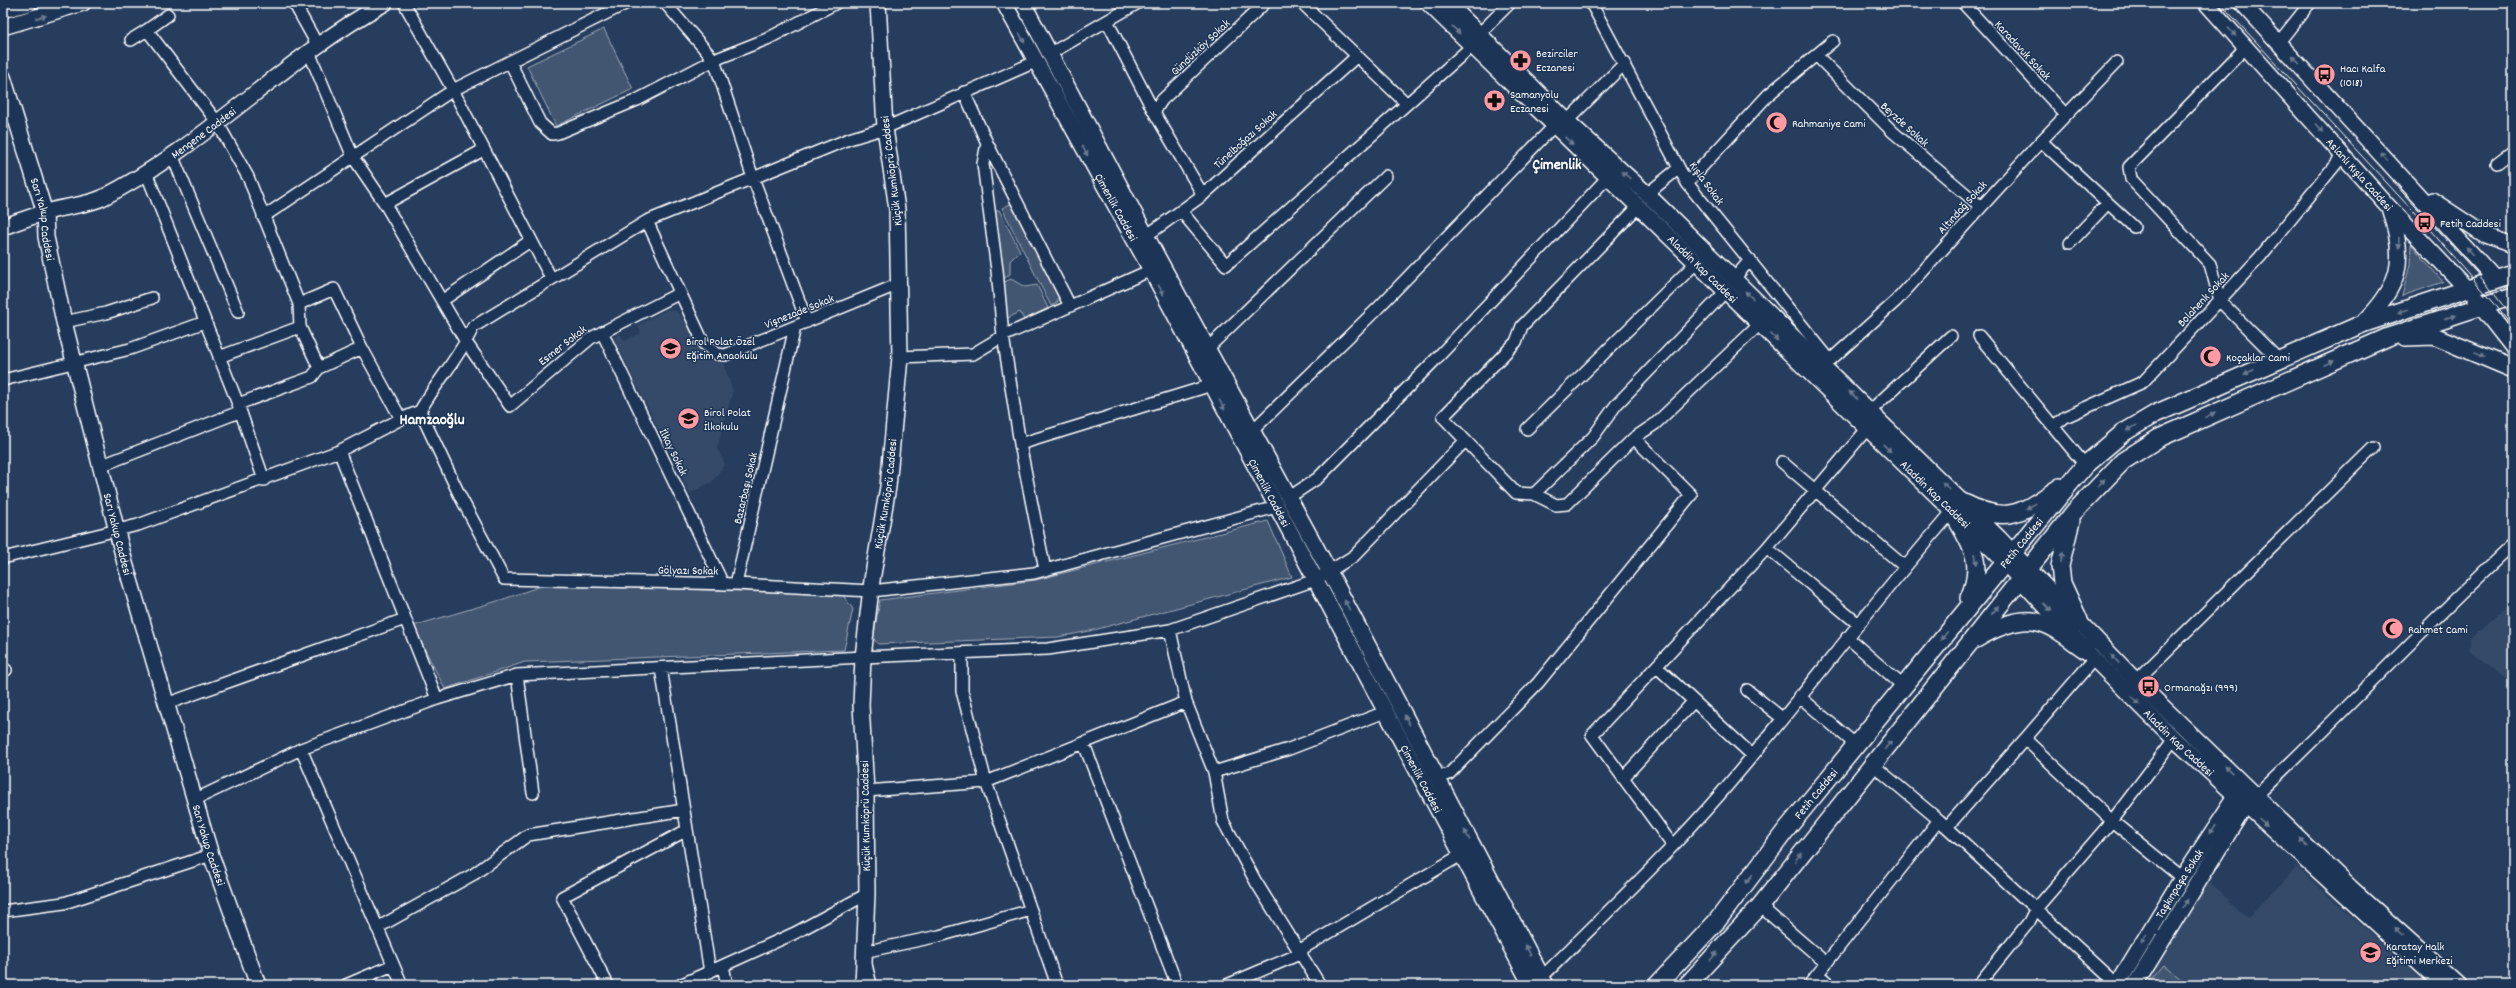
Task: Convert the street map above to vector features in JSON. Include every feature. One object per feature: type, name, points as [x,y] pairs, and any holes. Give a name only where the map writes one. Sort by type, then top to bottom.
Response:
[{"type":"main road","name":"Fetih Caddesi","points":[[1657,985],[1717,920],[1903,686],[2080,471],[2123,433],[2155,414],[2278,359],[2362,324],[2466,288],[2513,274]]},
{"type":"main road","points":[[2496,280],[2512,297]]},
{"type":"main road","name":"Aslanlı Kışla Caddesi","points":[[2466,288],[2483,307],[2513,346]]},
{"type":"main road","name":"Fetih Caddesi","points":[[1687,985],[1760,906],[2074,512],[2123,461],[2159,438],[2388,337],[2512,297]]},
{"type":"main road","points":[[2388,337],[2434,336],[2513,369]]},
{"type":"main road","points":[[1957,507],[2001,515],[2016,513],[2031,507],[2080,471]]},
{"type":"main road","points":[[1957,507],[1977,561],[1976,579],[1962,614]]},
{"type":"main road","points":[[2074,512],[2060,566],[2062,583],[2079,620]]},
{"type":"main road","points":[[1971,642],[1999,627],[2037,621],[2053,628],[2090,655]]},
{"type":"street","points":[[3,10],[29,3]]},
{"type":"street","points":[[3,27],[83,3]]},
{"type":"street","points":[[294,3],[313,49],[353,157],[385,204],[443,300],[466,342]]},
{"type":"street","name":"Mengene Caddesi","points":[[3,226],[45,213],[100,199],[172,155],[313,49],[385,3]]},
{"type":"street","points":[[404,3],[453,90],[530,242],[551,278]]},
{"type":"street","points":[[263,217],[453,90],[627,3]]},
{"type":"street","points":[[665,3],[714,60],[753,178],[807,322]]},
{"type":"street","points":[[510,62],[540,123],[552,134],[558,134],[637,100],[714,60],[767,39],[836,3]]},
{"type":"street","name":"Küçük Kumköprü Caddesi","points":[[863,985],[867,894],[866,791],[861,705],[863,656],[870,591],[888,486],[900,358],[897,209],[885,128],[878,3]]},
{"type":"street","name":"Çimenlik Caddesi","points":[[1004,3],[1035,62],[1151,270],[1461,855],[1539,982]]},
{"type":"street","name":"Çimenlik Caddesi","points":[[1024,3],[1146,236],[1329,571],[1437,778],[1539,982]]},
{"type":"street","points":[[1051,53],[1138,3]]},
{"type":"street","name":"Gündüzköy Sokak","points":[[1154,112],[1162,100],[1265,3]]},
{"type":"street","points":[[1302,3],[1406,103]]},
{"type":"street","name":"Aladdin Kap Caddesi","points":[[1428,3],[1475,40],[1560,124],[1608,177],[1696,263],[1730,286],[1827,363],[1957,507],[2024,574],[2090,655],[2174,739],[2234,796],[2251,801],[2459,985]]},
{"type":"street","name":"Aladdin Kap Caddesi","points":[[1448,3],[1475,40]]},
{"type":"street","points":[[1181,211],[1226,265],[1475,40],[1510,3]]},
{"type":"street","name":"Kışla Sokak","points":[[1591,3],[1625,63],[1687,183],[1750,260],[1827,363]]},
{"type":"street","name":"Karadavuk Sokak","points":[[1963,3],[2066,114]]},
{"type":"street","name":"Aslanlı Kışla Caddesi","points":[[2206,3],[2344,154],[2388,206],[2466,288]]},
{"type":"street","points":[[2242,3],[2496,280]]},
{"type":"street","points":[[2279,42],[2310,3]]},
{"type":"street","points":[[131,40],[168,15]]},
{"type":"street","points":[[1107,21],[1154,112],[1203,195]]},
{"type":"street","points":[[147,30],[217,122],[248,177],[299,304],[300,327],[319,368]]},
{"type":"street","points":[[1687,183],[1768,95],[1817,56],[1833,41]]},
{"type":"street","points":[[2246,47],[2129,167],[2131,179],[2210,264],[2220,301],[2278,359]]},
{"type":"street","name":"Tünelboğazı Sokak","points":[[1146,236],[1203,195],[1357,56]]},
{"type":"street","name":"Beyzde Sokak","points":[[1817,56],[1893,132],[1980,206]]},
{"type":"street","points":[[3,558],[138,525],[340,451],[400,419],[420,411],[436,384],[466,342],[473,327],[551,278],[647,221],[849,139],[885,128],[1035,62]]},
{"type":"street","name":"Altındağ Sokak","points":[[1827,363],[1896,301],[2040,141],[2117,62]]},
{"type":"street","points":[[1252,430],[1377,308],[1560,124],[1625,63]]},
{"type":"street","name":"Sarı Yakup Caddesi","points":[[3,77],[45,213],[46,237],[64,322],[116,530],[211,855],[258,985]]},
{"type":"street","points":[[964,92],[1070,306]]},
{"type":"street","name":"Aladdin Kap Caddesi","points":[[1560,124],[1648,194],[1730,286],[1760,324],[1867,429],[1957,507]]},
{"type":"street","points":[[2040,141],[2134,227]]},
{"type":"street","points":[[988,143],[983,164],[1003,336],[1020,444],[1045,570]]},
{"type":"street","points":[[385,204],[483,150]]},
{"type":"street","points":[[2497,164],[2513,151]]},
{"type":"street","name":"Bolahenk Sokak","points":[[2054,426],[2065,417],[2143,382],[2260,257],[2344,154]]},
{"type":"street","points":[[172,155],[238,312]]},
{"type":"street","points":[[1648,194],[1679,168]]},
{"type":"street","points":[[146,172],[219,358],[264,480]]},
{"type":"street","points":[[1207,349],[1386,176]]},
{"type":"street","points":[[1288,498],[1318,478],[1436,359],[1608,177]]},
{"type":"street","points":[[2410,185],[2485,235],[2513,245]]},
{"type":"street","points":[[2070,243],[2108,203]]},
{"type":"street","points":[[2362,324],[2386,298],[2399,263],[2399,236],[2388,206]]},
{"type":"street","points":[[1638,207],[1522,326],[1516,342],[1443,417],[1516,493],[1534,494],[1556,505],[1567,504],[1634,438],[1655,424],[1760,324]]},
{"type":"street","name":"Vişnezade Sokak","points":[[647,221],[704,344],[717,354],[725,355],[899,284]]},
{"type":"street","points":[[443,300],[530,242]]},
{"type":"street","points":[[1534,494],[1593,437],[1616,405],[1730,286],[1750,260]]},
{"type":"street","points":[[1527,429],[1696,263]]},
{"type":"street","points":[[900,358],[973,354],[1003,336],[1151,270]]},
{"type":"street","points":[[299,304],[334,289],[362,348],[400,419]]},
{"type":"street","name":"Esmer Sokak","points":[[466,342],[510,406],[578,346],[602,332],[680,293]]},
{"type":"street","points":[[64,322],[106,313],[152,298]]},
{"type":"street","points":[[3,380],[74,361],[84,361],[130,349],[205,322]]},
{"type":"street","points":[[219,358],[300,327]]},
{"type":"street","name":"Bazarbaşı Sokak","points":[[736,584],[795,327]]},
{"type":"street","name":"İlkay Sokak","points":[[602,332],[723,584]]},
{"type":"street","points":[[1870,411],[1951,336]]},
{"type":"street","points":[[1979,336],[2054,426],[2080,471]]},
{"type":"street","points":[[100,466],[312,377],[319,368],[362,348]]},
{"type":"street","points":[[1020,444],[1212,385]]},
{"type":"street","name":"Gölyazı Sokak","points":[[420,411],[460,496],[504,578],[736,584],[870,591],[1045,570],[1276,507]]},
{"type":"street","points":[[1673,846],[1592,735],[1767,548],[1814,490],[1867,429]]},
{"type":"street","points":[[1437,778],[1449,774],[1538,683],[1691,495],[1634,438]]},
{"type":"street","points":[[194,800],[301,749],[437,699],[517,675],[863,656],[1048,650],[1170,630],[1315,580],[1354,556],[1465,441]]},
{"type":"street","points":[[2136,681],[2373,448]]},
{"type":"street","points":[[340,451],[437,699]]},
{"type":"street","points":[[1782,462],[1905,567]]},
{"type":"street","points":[[1539,982],[1673,846],[1782,718],[1857,623],[1957,507]]},
{"type":"street","points":[[2135,985],[2251,801],[2338,717],[2452,602],[2513,544]]},
{"type":"street","points":[[1767,548],[1857,623]]},
{"type":"street","name":"Aladdin Kap Caddesi","points":[[2024,574],[2079,620],[2136,681],[2245,785],[2251,801],[2443,985]]},
{"type":"street","points":[[166,704],[405,619]]},
{"type":"street","points":[[1170,630],[1186,702],[1214,772],[1223,821],[1256,882],[1301,952],[1320,985]]},
{"type":"street","points":[[1847,637],[1903,686]]},
{"type":"street","points":[[962,653],[962,691],[986,782],[1057,985]]},
{"type":"street","points":[[1809,985],[1943,823],[2025,739],[2090,655]]},
{"type":"street","points":[[1657,667],[1693,702],[1752,754]]},
{"type":"street","points":[[661,668],[710,972]]},
{"type":"street","points":[[517,675],[533,793]]},
{"type":"street","points":[[1747,690],[1782,718]]},
{"type":"street","points":[[1799,696],[1856,745]]},
{"type":"street","points":[[866,791],[986,782],[1186,702]]},
{"type":"street","points":[[1623,778],[1693,702]]},
{"type":"street","points":[[1214,772],[1290,749],[1385,712]]},
{"type":"street","points":[[2025,739],[2112,821],[2182,878]]},
{"type":"street","points":[[1978,985],[2029,922],[2034,910],[2112,821],[2174,739]]},
{"type":"street","points":[[1084,744],[1178,985]]},
{"type":"street","points":[[301,749],[402,985]]},
{"type":"street","points":[[1872,764],[1943,823],[2034,910],[2117,984]]},
{"type":"street","name":"Taşkınpaşa Sokak","points":[[2117,984],[2234,796],[2245,785]]},
{"type":"street","points":[[377,928],[474,874],[528,835],[684,810]]},
{"type":"street","points":[[608,985],[562,897],[687,830]]},
{"type":"street","points":[[3,911],[64,903],[211,855]]},
{"type":"street","points":[[1228,985],[1301,952],[1461,855]]},
{"type":"street","points":[[680,985],[795,933],[867,894]]},
{"type":"street","points":[[1760,906],[1826,963]]},
{"type":"street","points":[[871,985],[864,952],[939,936],[1031,910]]},
{"type":"street","points":[[346,985],[393,965]]},
{"type":"street","points":[[723,966],[727,985]]},
{"type":"street","points":[[1818,974],[1830,985]]},
{"type":"shaded area","points":[[604,29],[633,89],[556,126],[527,66]]},
{"type":"shaded area","points":[[1012,203],[1059,295],[1057,303],[1051,306],[1002,208]]},
{"type":"shaded area","points":[[999,210],[1020,251],[1010,261],[1010,274],[1002,280],[994,212]]},
{"type":"shaded area","points":[[2411,244],[2443,282],[2402,296],[2410,264]]},
{"type":"shaded area","points":[[1011,279],[1025,287],[1037,285],[1048,308],[1024,320],[1020,312],[1006,319],[1002,283]]},
{"type":"shaded area","name":"Birol Polat İlkokulu","points":[[668,309],[676,311],[688,325],[704,359],[723,363],[733,391],[717,448],[725,464],[712,482],[690,493],[615,341],[615,336],[620,333],[624,341],[641,333],[638,325]]},
{"type":"shaded area","points":[[1268,521],[1292,577],[1090,631],[1058,637],[878,644],[873,638],[880,600],[1036,580]]},
{"type":"shaded area","points":[[544,585],[842,594],[853,609],[844,650],[525,662],[445,689],[413,626],[501,600]]},
{"type":"shaded area","points":[[2513,600],[2513,685],[2469,650],[2470,640]]},
{"type":"shaded area","points":[[2297,867],[2428,985],[2150,985],[2146,982],[2207,880],[2248,918]]},
{"type":"shaded area","points":[[2164,965],[2188,985],[2153,985],[2149,982]]},
{"type":"tram line","points":[[2220,3],[2424,223],[2494,303],[2513,328]]},
{"type":"tram line","points":[[2393,182],[2485,282],[2508,312]]},
{"type":"place","name":"Bezirciler Eczanesi","points":[[1520,60]]},
{"type":"place","name":"Hacı Kalfa (1018)","points":[[2325,75]]},
{"type":"place","name":"Samanyolu Eczanesi","points":[[1495,101]]},
{"type":"place","name":"Rahmaniye Cami","points":[[1776,123]]},
{"type":"place","name":"Fetih Caddesi","points":[[2424,223]]},
{"type":"place","name":"Birol Polat Özel Eğitim Anaokulu","points":[[670,348]]},
{"type":"place","name":"Koçaklar Cami","points":[[2210,357]]},
{"type":"place","name":"Birol Polat İlkokulu","points":[[689,419]]},
{"type":"place","name":"Rahmet Cami","points":[[2392,629]]},
{"type":"place","name":"Ormanağzı (999)","points":[[2149,687]]},
{"type":"place","name":"Karatay Halk Eğitimi Merkezi","points":[[2371,953]]},
{"type":"district","name":"Çimenlik","points":[[1557,163]]},
{"type":"district","name":"Hamzaoğlu","points":[[432,418]]}]
